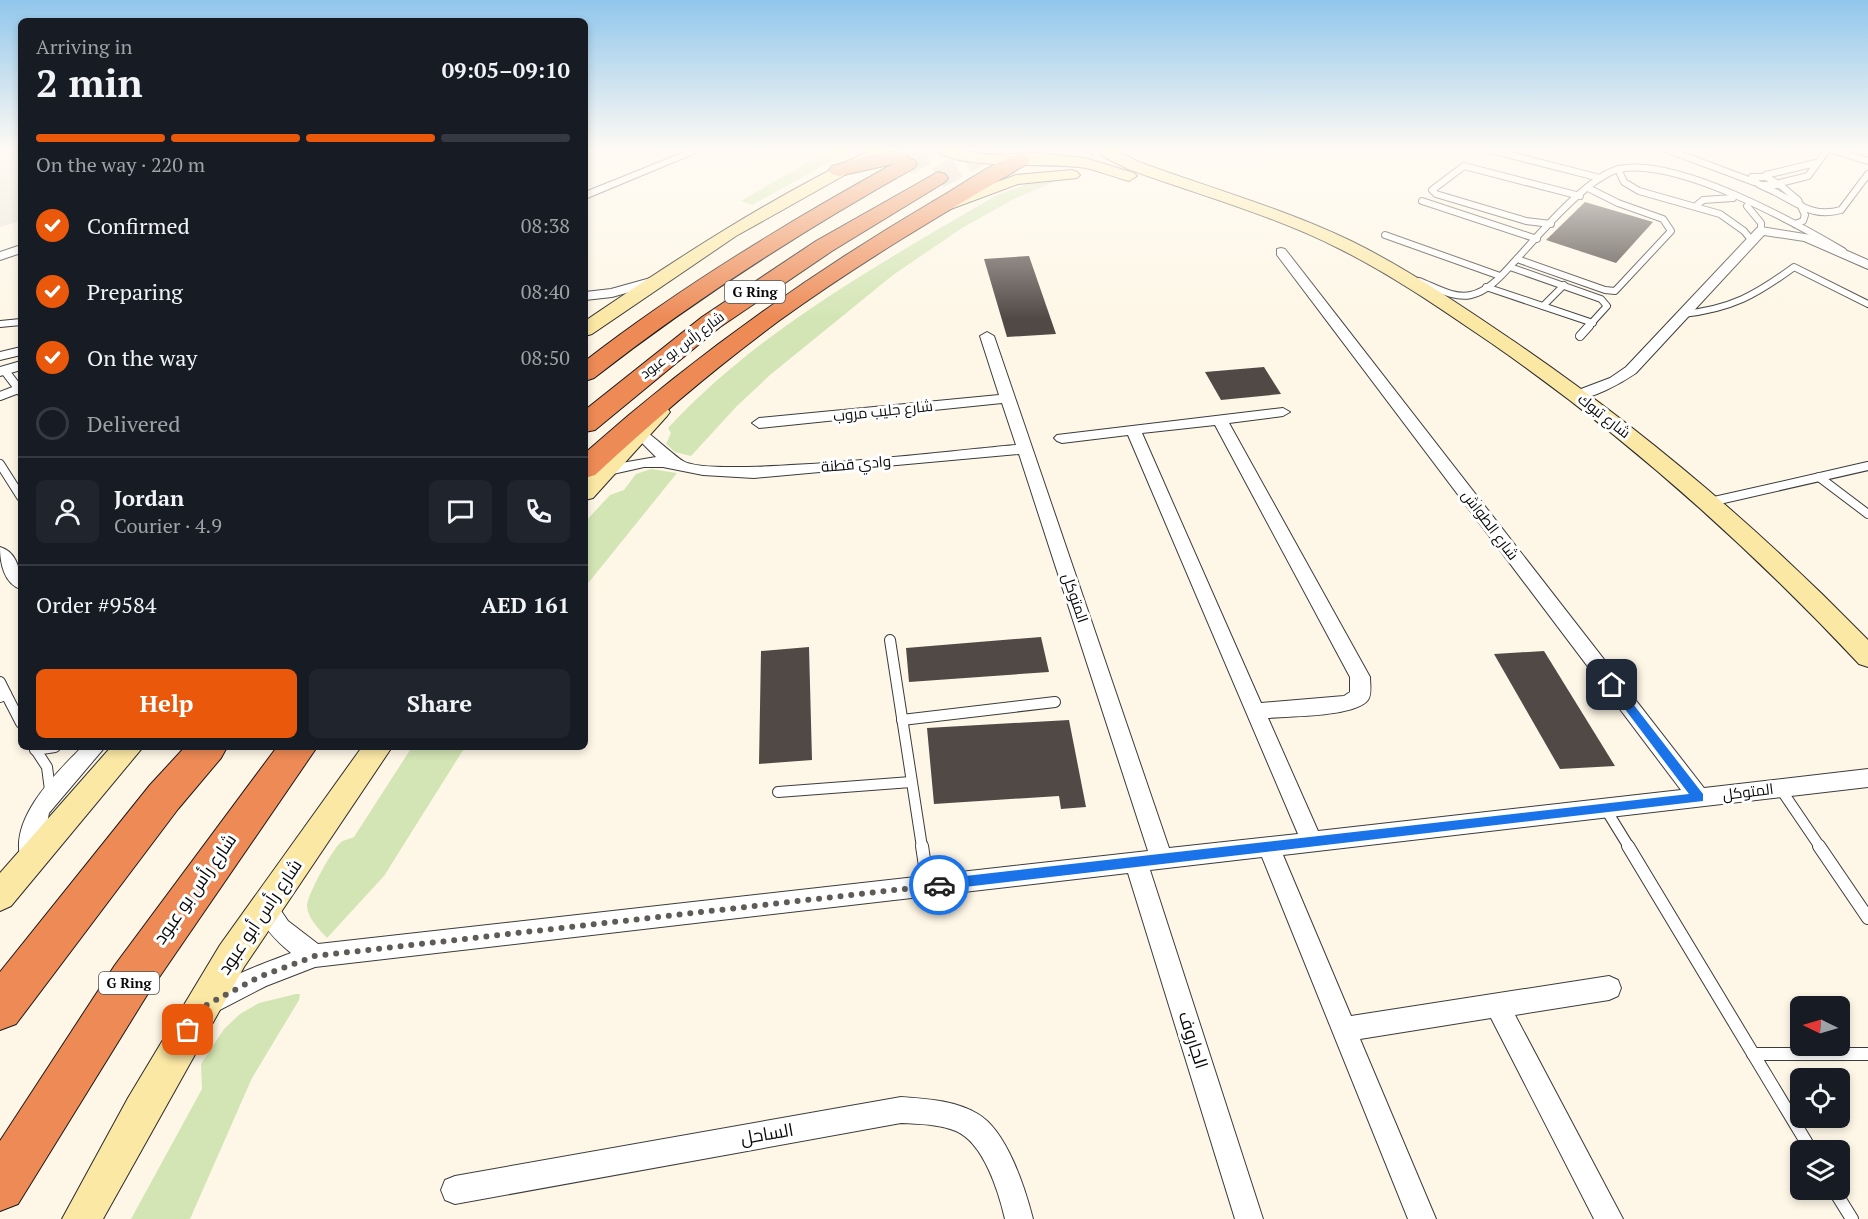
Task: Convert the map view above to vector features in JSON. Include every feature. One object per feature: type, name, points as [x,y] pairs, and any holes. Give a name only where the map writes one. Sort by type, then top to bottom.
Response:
[{"type":"highway","name":"G Ring","points":[[588,372],[659,316],[740,260],[834,206]]},
{"type":"highway","name":"شارع رأس بو عبود","points":[[588,422],[711,322],[824,246],[891,206]]},
{"type":"highway","points":[[932,212],[936,206]]},
{"type":"highway","points":[[595,470],[633,425],[801,294],[943,206]]},
{"type":"highway","points":[[0,1008],[199,750]]},
{"type":"highway","points":[[164,797],[205,750]]},
{"type":"highway","name":"شارع رأس بو عبود","points":[[0,1186],[131,980],[296,750]]},
{"type":"highway","points":[[268,786],[303,750]]},
{"type":"street","points":[[588,328],[654,280],[774,206]]},
{"type":"street","points":[[932,212],[947,206]]},
{"type":"street","name":"شارع تبوك","points":[[1217,206],[1251,217],[1301,227]]},
{"type":"street","name":"شارع تبوك","points":[[1243,206],[1344,244],[1390,269],[1578,395],[1710,502],[1789,575],[1868,657]]},
{"type":"street","points":[[1578,395],[1615,381],[1630,370],[1757,236],[1799,236],[1850,255],[1868,265]]},
{"type":"street","points":[[0,256],[18,250]]},
{"type":"street","name":"شارع الطواش","points":[[1281,252],[1699,798]]},
{"type":"street","points":[[588,296],[612,293],[654,280]]},
{"type":"street","name":"المتوكل","points":[[987,336],[1162,859]]},
{"type":"street","points":[[0,356],[18,352]]},
{"type":"street","points":[[2,371],[18,366]]},
{"type":"street","points":[[588,486],[595,470],[640,433],[689,380]]},
{"type":"street","name":"شارع جليب مروب","points":[[759,423],[1008,398]]},
{"type":"street","points":[[1062,438],[1283,412]]},
{"type":"street","points":[[1220,419],[1360,677],[1360,696],[1347,703],[1255,711]]},
{"type":"street","points":[[1133,429],[1312,842]]},
{"type":"street","name":"وادي قطنة","points":[[640,433],[657,451],[687,467]]},
{"type":"street","name":"وادي قطنة","points":[[595,470],[644,462],[729,473],[754,473],[1025,449]]},
{"type":"street","points":[[0,553],[18,579]]},
{"type":"street","points":[[31,861],[33,828],[38,814],[50,796],[91,750]]},
{"type":"street","points":[[0,896],[126,750]]},
{"type":"street","name":"شارع رأس أبو عبود","points":[[82,1219],[199,1009],[266,906],[376,750]]},
{"type":"street","name":"المتوكل","points":[[199,1009],[259,977],[315,956],[1868,778]]},
{"type":"street","points":[[1269,847],[1422,1219]]},
{"type":"street","name":"الجاروف","points":[[1136,862],[1250,1219]]},
{"type":"street","points":[[266,906],[273,922],[284,935],[315,956]]},
{"type":"street","points":[[1344,1029],[1498,1007],[1609,988]]},
{"type":"street","points":[[1498,1007],[1609,1219]]},
{"type":"street","name":"الساحل","points":[[455,1190],[901,1110],[942,1113],[972,1125],[993,1151],[1015,1197],[1019,1219]]},
{"type":"lane","points":[[1437,206],[1537,239]]},
{"type":"lane","points":[[1476,206],[1526,221],[1551,224]]},
{"type":"lane","points":[[1390,269],[1459,295],[1470,295],[1486,287],[1500,276],[1570,206]]},
{"type":"lane","points":[[1517,260],[1605,290],[1615,291],[1671,231],[1663,219],[1626,206]]},
{"type":"lane","points":[[1695,206],[1720,214],[1744,231],[1757,236],[1761,223],[1756,214],[1746,206]]},
{"type":"lane","points":[[1754,206],[1795,224],[1850,255]]},
{"type":"lane","points":[[1795,224],[1803,220],[1805,215],[1800,206]]},
{"type":"lane","points":[[1802,208],[1834,212],[1841,210],[1844,206]]},
{"type":"lane","points":[[1385,235],[1500,276]]},
{"type":"lane","points":[[1510,267],[1602,299],[1607,306],[1580,336]]},
{"type":"lane","points":[[1683,314],[1719,311],[1757,296],[1794,267],[1868,304]]},
{"type":"lane","points":[[1543,306],[1564,285]]},
{"type":"lane","points":[[1486,287],[1593,323]]},
{"type":"lane","points":[[0,324],[18,322]]},
{"type":"lane","points":[[2,371],[18,388]]},
{"type":"lane","points":[[0,396],[18,391]]},
{"type":"lane","points":[[0,464],[18,490]]},
{"type":"lane","points":[[1710,502],[1868,466]]},
{"type":"lane","points":[[1819,477],[1868,514]]},
{"type":"lane","points":[[890,640],[928,886]]},
{"type":"lane","points":[[0,682],[3,696],[18,718]]},
{"type":"lane","points":[[902,720],[1056,702]]},
{"type":"lane","points":[[36,750],[46,763],[51,778],[50,796]]},
{"type":"lane","points":[[777,792],[911,782]]},
{"type":"lane","points":[[1780,788],[1868,918]]},
{"type":"lane","points":[[1605,808],[1805,1140]]},
{"type":"lane","points":[[1753,1054],[1868,1054]]},
{"type":"lane","points":[[1840,1200],[1852,1219]]},
{"type":"green space","points":[[978,206],[1002,206],[962,228],[893,275],[770,375],[736,407],[691,456],[675,452],[666,444],[671,433],[668,428],[704,392],[742,360],[823,300]]},
{"type":"green space","points":[[651,469],[677,473],[588,583],[588,519],[610,495],[624,490],[636,474]]},
{"type":"green space","points":[[410,750],[463,750],[384,876],[327,938],[309,915],[308,900],[332,854],[341,842],[354,837]]},
{"type":"green space","points":[[300,994],[299,1000],[252,1078],[190,1219],[131,1219],[202,1089],[201,1064],[224,1029],[240,1014],[259,1003]]},
{"type":"shaded area","points":[[0,206],[18,206],[18,222],[0,227]]},
{"type":"building","points":[[1581,206],[1598,206],[1653,222],[1616,263],[1546,240]]},
{"type":"building","points":[[1029,256],[1056,334],[1007,337],[984,259]]},
{"type":"building","points":[[1264,367],[1281,394],[1221,400],[1205,372]]},
{"type":"building","points":[[1041,637],[1049,672],[909,682],[906,648]]},
{"type":"building","points":[[809,647],[812,760],[759,764],[761,651]]},
{"type":"building","points":[[1544,651],[1615,766],[1560,769],[1494,654]]},
{"type":"building","points":[[1069,720],[1086,807],[1061,809],[1059,796],[934,804],[927,728]]},
{"type":"way so far","points":[[188,1030],[199,1009],[259,977],[315,956],[939,885]]},
{"type":"route","points":[[939,885],[1699,798],[1612,685]]}]
